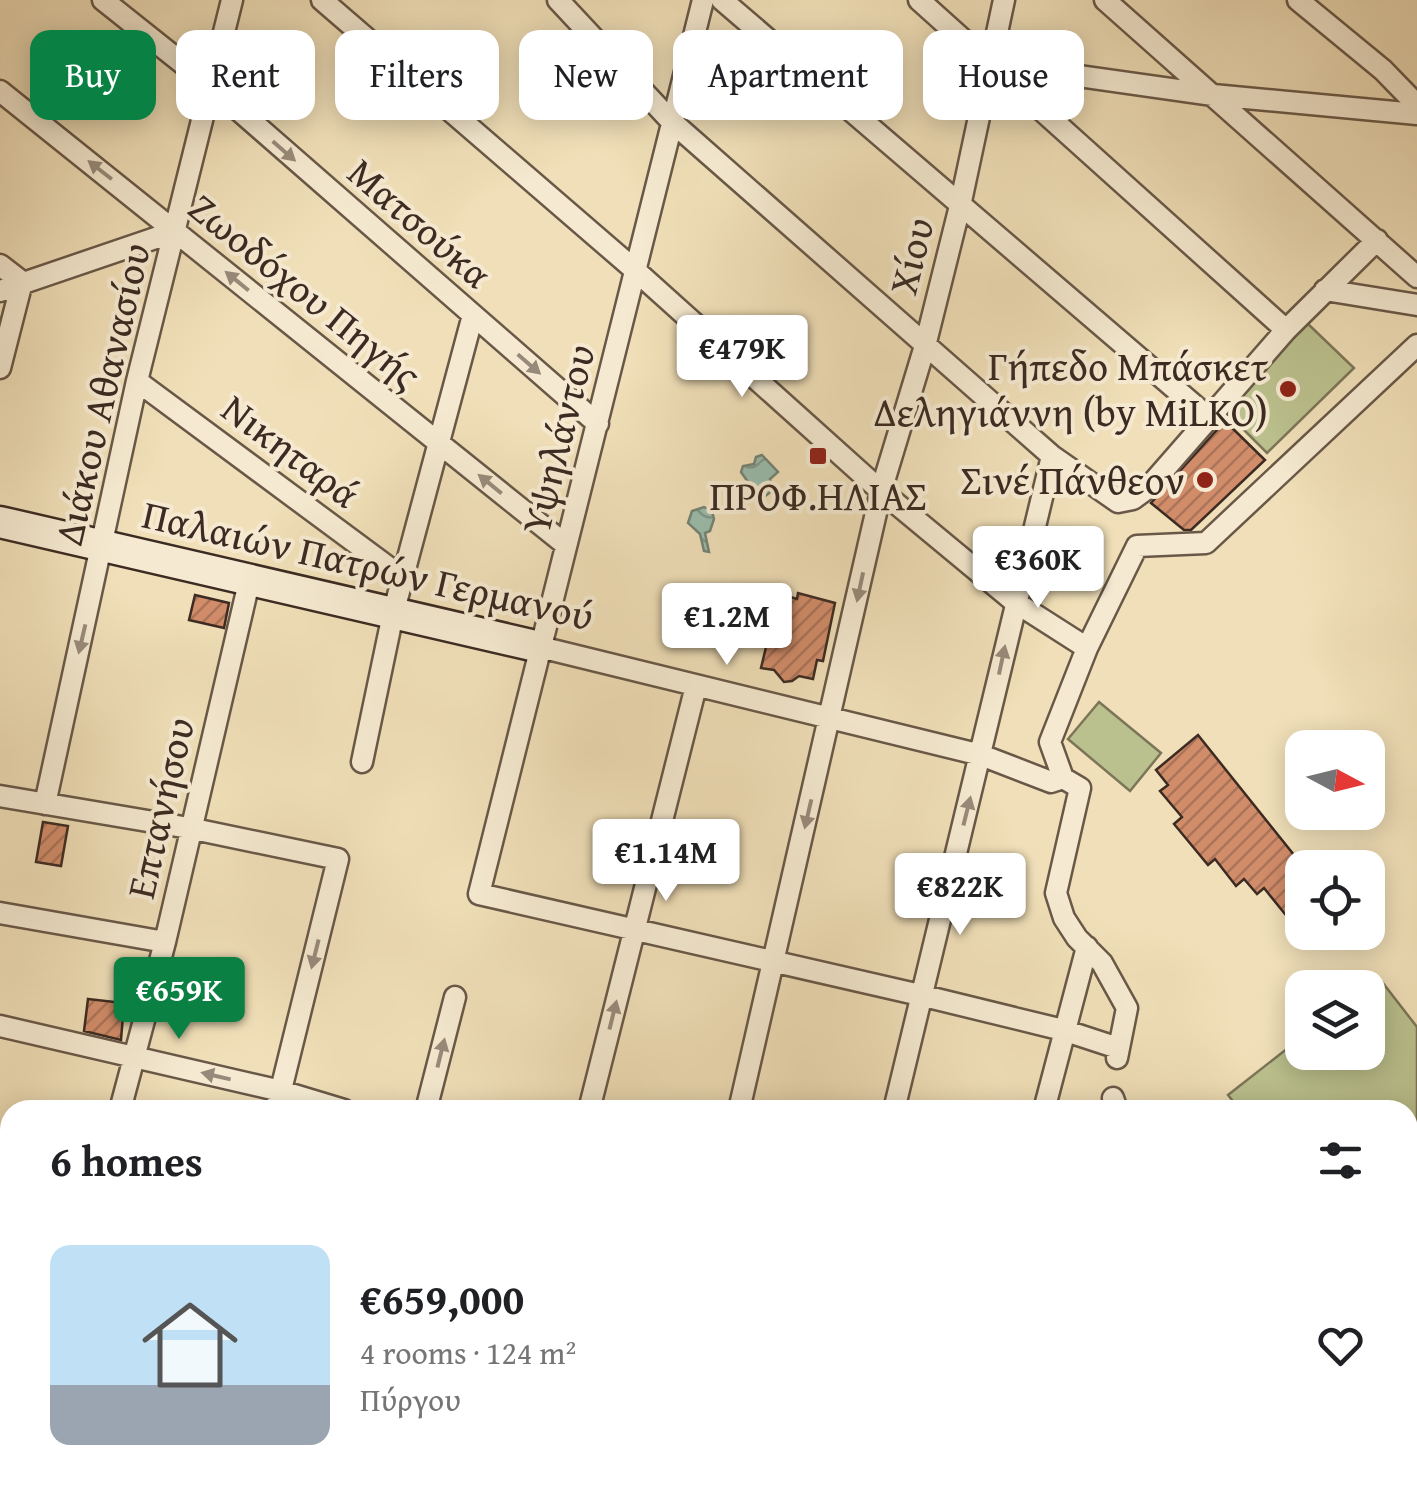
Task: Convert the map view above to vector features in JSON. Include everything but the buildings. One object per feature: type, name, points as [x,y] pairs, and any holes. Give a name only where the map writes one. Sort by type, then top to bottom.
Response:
[{"type":"street","name":"Ματσούκα","points":[[103,0],[176,58]]},
{"type":"street","name":"Διάκου Αθανασίου","points":[[225,30],[232,0]]},
{"type":"street","points":[[322,0],[636,271],[880,491],[1014,602],[1088,648]]},
{"type":"street","points":[[558,0],[671,121],[1052,456],[1118,502],[1133,499],[1148,488],[1286,330],[1377,240]]},
{"type":"street","name":"Υψηλάντου","points":[[634,929],[479,894],[702,0]]},
{"type":"street","points":[[722,0],[1208,417]]},
{"type":"street","points":[[919,0],[953,30]]},
{"type":"street","name":"Χίου","points":[[998,30],[1004,0]]},
{"type":"street","points":[[1105,0],[1417,278]]},
{"type":"street","points":[[1298,0],[1383,70],[1417,105]]},
{"type":"street","points":[[1084,77],[1213,95],[1417,114]]},
{"type":"street","name":"Ζωοδόχου Πηγής","points":[[0,92],[566,545]]},
{"type":"street","name":"Διάκου Αθανασίου","points":[[44,804],[137,381],[203,120]]},
{"type":"street","name":"Ματσούκα","points":[[250,120],[598,424]]},
{"type":"street","name":"Χίου","points":[[740,1100],[831,719],[880,491],[924,346],[979,120]]},
{"type":"street","points":[[1054,120],[1286,330]]},
{"type":"street","points":[[0,290],[176,231]]},
{"type":"street","points":[[0,265],[22,282]]},
{"type":"street","points":[[0,368],[22,282]]},
{"type":"street","points":[[1325,290],[1417,305]]},
{"type":"street","points":[[362,762],[393,614],[472,315]]},
{"type":"street","points":[[634,929],[1063,1030],[1118,1053],[1127,1008],[1102,962],[1064,918],[1056,892],[1080,788],[1063,778],[1050,742],[1088,648],[1137,546],[1206,544],[1417,345]]},
{"type":"street","name":"Νικηταρά","points":[[137,381],[402,578]]},
{"type":"street","points":[[896,1100],[1052,456]]},
{"type":"street","name":"Παλαιών Πατρών Γερμανού","points":[[0,522],[250,578],[981,755],[1051,782],[1063,778]]},
{"type":"street","name":"Επτανήσου","points":[[123,1100],[165,942],[250,578]]},
{"type":"street","points":[[591,1100],[696,686]]},
{"type":"street","points":[[0,796],[190,828],[338,859],[279,1100],[136,1057],[0,1026]]},
{"type":"street","points":[[0,913],[165,942]]},
{"type":"street","points":[[1046,1100],[1088,947]]},
{"type":"street","points":[[429,1100],[455,996]]},
{"type":"green space","name":"Γήπεδο Μπάσκετ Δεληγιάννη (by MiLKO)","points":[[1307,323],[1354,368],[1267,453],[1224,410]]},
{"type":"green space","points":[[1099,702],[1161,753],[1130,791],[1068,739]]},
{"type":"green space","points":[[1385,986],[1417,1027],[1417,1100],[1232,1100],[1228,1095],[1285,1050],[1285,1070],[1385,1070]]},
{"type":"water","points":[[762,455],[778,472],[770,479],[772,491],[764,497],[741,472],[743,466],[754,464],[756,457]]},
{"type":"water","points":[[704,507],[712,511],[714,519],[710,531],[705,533],[709,552],[704,551],[700,534],[688,523],[692,511]]},
{"type":"place","name":"Γήπεδο Μπάσκετ Δεληγιάννη (by MiLKO)","points":[[1288,389]]},
{"type":"place","name":"ΠΡΟΦ.ΗΛΙΑΣ","points":[[818,456]]},
{"type":"place","name":"Σινέ Πάνθεον","points":[[1205,480]]}]
